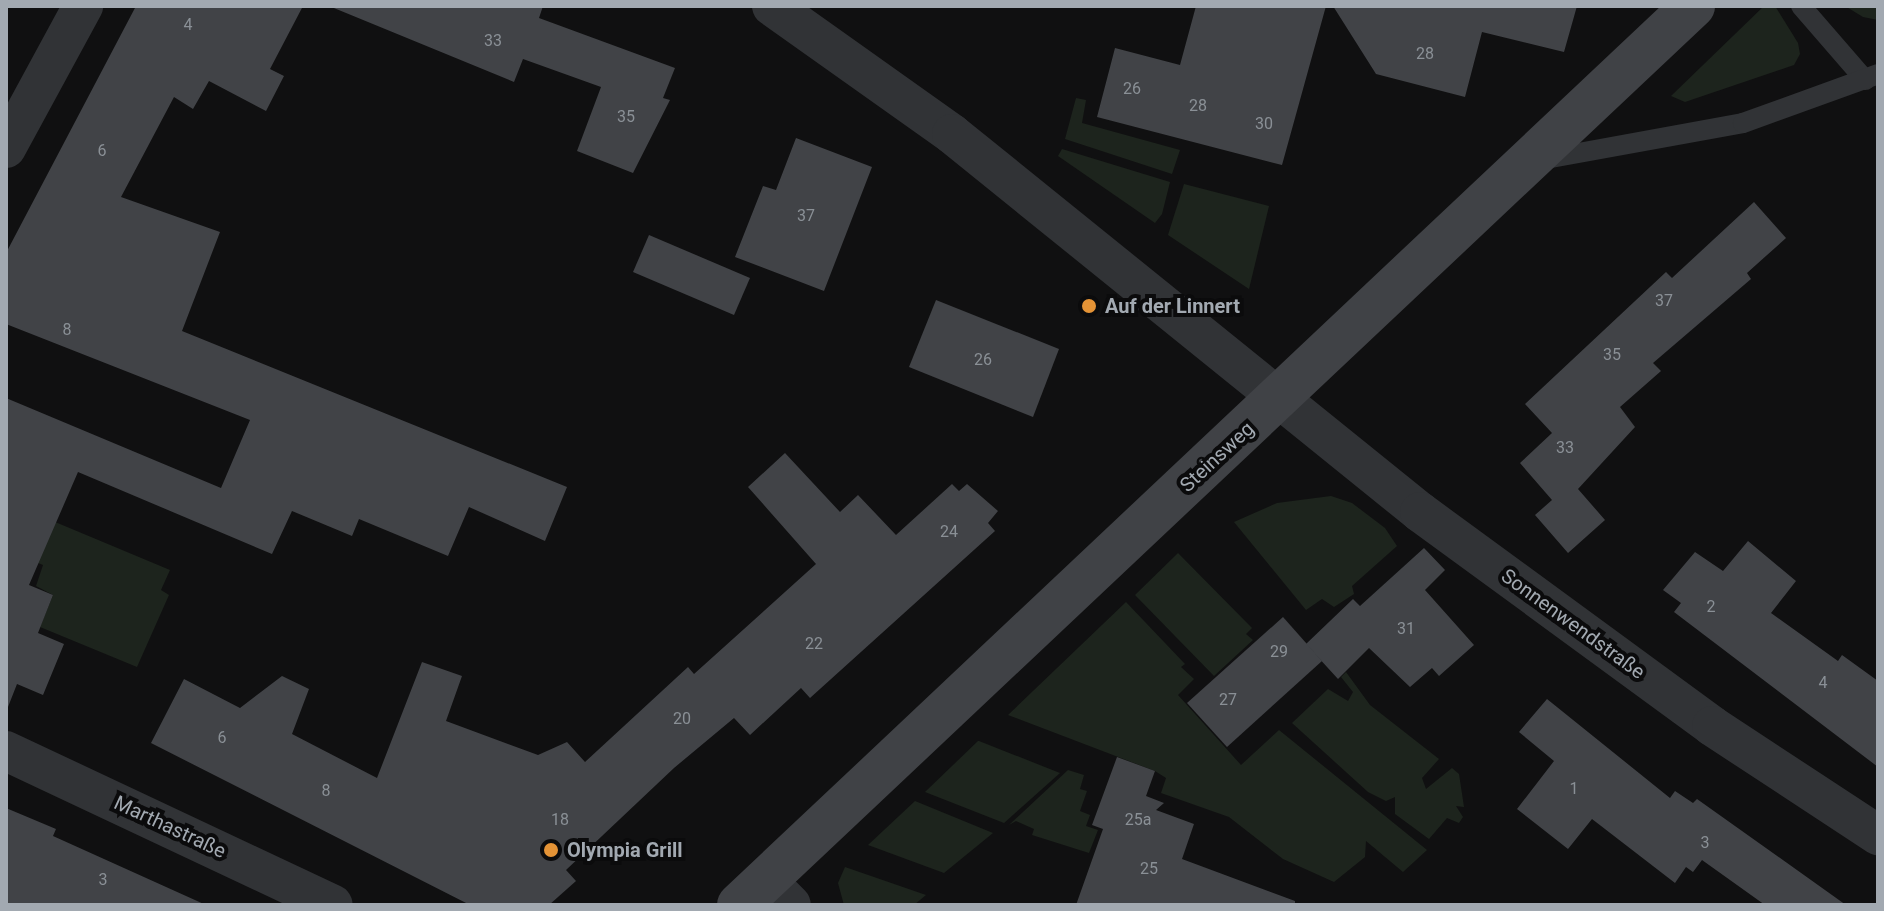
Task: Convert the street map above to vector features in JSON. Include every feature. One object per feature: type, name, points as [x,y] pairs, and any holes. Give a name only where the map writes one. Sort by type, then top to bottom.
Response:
[{"type":"main road","name":"Steinsweg","points":[[765,897],[1278,400],[1693,6]]},
{"type":"street","points":[[6,148],[83,6]]},
{"type":"street","points":[[785,9],[952,134],[1278,400]]},
{"type":"street","name":"Sonnenwendstraße","points":[[1278,400],[1420,512],[1700,718],[1878,835]]},
{"type":"street","name":"Marthastraße","points":[[6,751],[333,905]]},
{"type":"lane","points":[[1529,162],[1743,123],[1872,77],[1801,6]]},
{"type":"shaded area","points":[[1764,6],[1775,6],[1798,43],[1800,54],[1794,65],[1685,102],[1671,96]]},
{"type":"shaded area","points":[[1845,6],[1878,6],[1878,20],[1863,17]]},
{"type":"shaded area","points":[[1076,98],[1086,100],[1082,123],[1180,150],[1172,174],[1065,139]]},
{"type":"shaded area","points":[[1062,149],[1170,182],[1162,214],[1155,223],[1058,156]]},
{"type":"shaded area","points":[[1184,184],[1269,206],[1249,289],[1168,235]]},
{"type":"shaded area","points":[[1331,496],[1352,503],[1385,528],[1397,546],[1352,586],[1354,594],[1334,607],[1322,599],[1306,610],[1234,522],[1277,503]]},
{"type":"shaded area","points":[[48,519],[170,570],[161,590],[169,595],[137,667],[40,627],[53,595],[36,586],[43,565],[31,560]]},
{"type":"shaded area","points":[[1178,553],[1252,628],[1246,634],[1253,640],[1214,676],[1135,595]]},
{"type":"shaded area","points":[[1126,602],[1185,664],[1181,667],[1194,679],[1178,695],[1241,765],[1279,730],[1427,850],[1403,872],[1366,841],[1365,857],[1334,882],[1283,859],[1229,817],[1161,793],[1166,778],[1155,771],[1008,715]]},
{"type":"shaded area","points":[[1346,672],[1370,705],[1439,759],[1422,778],[1426,789],[1452,768],[1459,774],[1464,807],[1456,806],[1463,817],[1459,823],[1447,818],[1429,839],[1395,814],[1395,797],[1386,801],[1368,792],[1292,723],[1328,689],[1348,701],[1353,692],[1341,677]]},
{"type":"shaded area","points":[[978,741],[1060,773],[1004,823],[925,792]]},
{"type":"shaded area","points":[[1068,770],[1084,775],[1080,789],[1087,791],[1080,811],[1090,815],[1086,826],[1098,830],[1089,853],[1032,835],[1034,829],[1016,821],[1009,825]]},
{"type":"shaded area","points":[[915,801],[993,833],[944,873],[868,845]]},
{"type":"shaded area","points":[[845,867],[926,895],[914,905],[844,905],[838,883]]},
{"type":"building","points":[[136,6],[303,6],[270,69],[284,76],[266,111],[209,81],[193,109],[174,97],[121,197],[220,232],[182,331],[567,487],[545,541],[469,507],[448,556],[359,519],[352,536],[292,511],[272,554],[78,472],[29,585],[53,595],[38,633],[64,644],[43,695],[17,684],[8,707],[6,398],[221,488],[250,420],[6,324],[6,253]]},
{"type":"building","points":[[329,6],[543,6],[539,18],[675,68],[663,98],[670,100],[633,173],[577,151],[601,87],[523,59],[514,82]]},
{"type":"building","points":[[1196,6],[1326,6],[1282,165],[1097,117],[1115,48],[1180,65]]},
{"type":"building","points":[[1333,6],[1577,6],[1564,52],[1482,32],[1465,97],[1376,74]]},
{"type":"building","points":[[796,138],[872,167],[824,291],[735,257],[763,186],[776,190]]},
{"type":"building","points":[[1754,202],[1786,238],[1747,273],[1751,279],[1653,363],[1661,371],[1620,407],[1635,427],[1578,489],[1605,520],[1568,553],[1535,515],[1552,500],[1520,463],[1552,433],[1525,404],[1666,272],[1672,278]]},
{"type":"building","points":[[649,235],[750,278],[734,315],[633,272]]},
{"type":"building","points":[[936,300],[1059,349],[1033,417],[909,367]]},
{"type":"building","points":[[785,453],[840,512],[858,495],[896,535],[952,484],[959,491],[967,484],[998,511],[988,523],[995,531],[810,698],[801,688],[750,735],[734,718],[674,768],[566,870],[576,881],[549,905],[470,905],[151,743],[184,679],[240,708],[282,676],[309,689],[292,734],[377,778],[422,662],[462,676],[446,721],[538,755],[567,742],[585,762],[688,667],[694,674],[816,564],[748,487]]},
{"type":"building","points":[[1748,541],[1796,581],[1771,613],[1838,661],[1842,655],[1878,681],[1878,767],[1674,612],[1681,603],[1663,590],[1695,552],[1723,571]]},
{"type":"building","points":[[1424,548],[1445,570],[1425,590],[1474,645],[1439,676],[1432,668],[1410,687],[1369,648],[1338,679],[1306,644],[1353,599],[1360,606]]},
{"type":"building","points":[[1283,617],[1322,661],[1227,747],[1187,703]]},
{"type":"building","points":[[1547,699],[1670,798],[1675,791],[1693,803],[1697,799],[1846,905],[1765,905],[1702,860],[1693,872],[1686,867],[1675,883],[1592,819],[1568,849],[1517,809],[1554,761],[1519,732]]},
{"type":"building","points":[[1117,757],[1155,771],[1146,796],[1164,803],[1156,810],[1194,824],[1182,859],[1295,901],[1295,905],[1076,905],[1103,829],[1092,825]]},
{"type":"building","points":[[6,808],[56,829],[53,836],[206,905],[6,905]]},
{"type":"place","name":"Auf der Linnert","points":[[1089,306]]},
{"type":"place","name":"Olympia Grill","points":[[551,850]]}]
